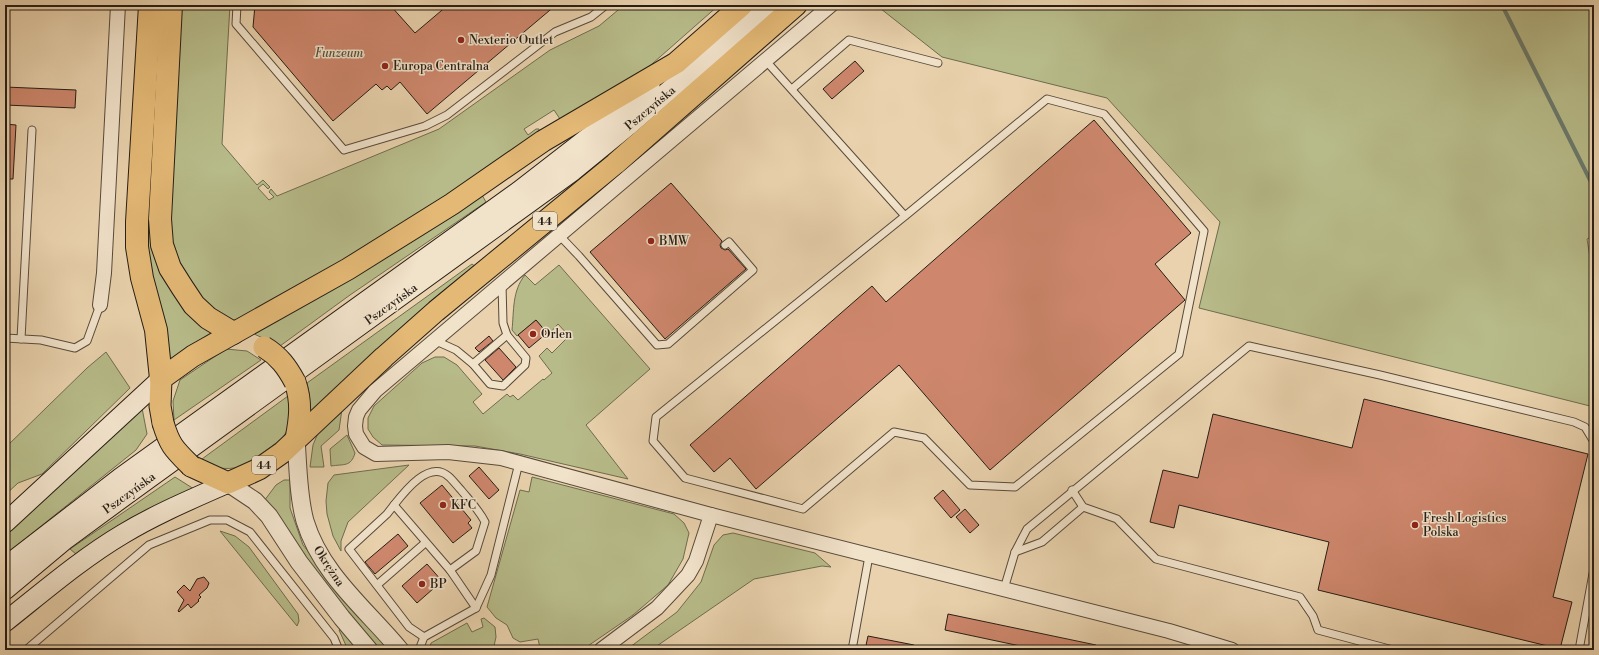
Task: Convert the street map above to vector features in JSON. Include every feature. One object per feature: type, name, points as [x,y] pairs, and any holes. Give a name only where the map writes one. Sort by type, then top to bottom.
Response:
[{"type":"highway","points":[[150,5],[137,222],[137,247],[142,278],[156,330],[161,379]]},
{"type":"highway","points":[[171,5],[160,219],[162,245],[170,268],[194,305],[208,318],[233,333]]},
{"type":"main road","name":"Pszczyńska","points":[[5,567],[120,478],[519,192],[599,129],[742,5]]},
{"type":"main road","name":"Pszczyńska","points":[[5,590],[66,539],[573,171],[634,121],[768,5]]},
{"type":"main road","name":"44","points":[[228,483],[259,468],[283,452],[384,357],[436,311],[615,164],[796,5]]},
{"type":"main road","points":[[5,523],[161,379],[193,356],[348,269],[452,204],[543,140],[676,63]]},
{"type":"main road","points":[[233,333],[264,347],[277,355],[288,369],[300,394],[301,408],[296,439]]},
{"type":"main road","points":[[161,379],[160,406],[163,423],[168,439],[173,448],[191,466],[228,483]]},
{"type":"main road","points":[[5,622],[82,561],[122,534],[143,522],[228,483]]},
{"type":"street","points":[[100,305],[104,273],[118,5]]},
{"type":"street","points":[[831,5],[375,391],[359,410],[356,417],[356,434],[364,447],[376,454],[448,452],[471,454],[519,463],[711,515],[1169,631],[1232,650]]},
{"type":"street","name":"Okrężna","points":[[296,439],[305,520],[315,548],[336,580],[400,650]]},
{"type":"street","name":"Okrężna","points":[[228,483],[255,501],[269,516],[298,562],[369,650]]},
{"type":"street","points":[[601,650],[657,608],[688,575],[696,561],[711,515]]},
{"type":"lane","points":[[237,5],[236,24],[344,150],[425,126],[447,115],[555,32],[591,17],[606,5]]},
{"type":"lane","points":[[792,89],[849,40],[938,63]]},
{"type":"lane","points":[[766,61],[905,216]]},
{"type":"lane","points":[[1047,99],[1104,114],[1204,231],[1179,354],[1015,487],[970,485],[924,438],[894,432],[803,509],[685,478],[653,441],[656,417],[905,216],[1047,99]]},
{"type":"lane","points":[[21,339],[32,130]]},
{"type":"lane","points":[[559,235],[657,345],[668,344],[753,270],[729,242],[725,245]]},
{"type":"lane","points":[[436,340],[456,350],[473,364],[490,384],[503,386],[524,365],[526,358],[507,335],[503,323],[502,284]]},
{"type":"lane","points":[[5,338],[42,340],[75,348],[87,341],[100,305]]},
{"type":"lane","points":[[473,364],[507,335]]},
{"type":"lane","points":[[1004,589],[1015,552],[1027,529],[1072,490],[1249,346],[1387,377],[1574,422],[1585,427],[1594,442]]},
{"type":"lane","points":[[419,650],[424,637],[476,608],[491,575],[519,463]]},
{"type":"lane","points":[[424,637],[408,627],[349,549],[387,514],[405,491],[425,473],[436,472],[447,475],[479,510],[485,522],[476,551],[450,570]]},
{"type":"lane","points":[[1072,490],[1083,507],[1117,519],[1156,558],[1300,597],[1313,616],[1318,630],[1392,650]]},
{"type":"lane","points":[[394,505],[425,543],[450,570],[476,608]]},
{"type":"lane","points":[[1015,552],[1042,542],[1083,507]]},
{"type":"lane","points":[[26,650],[148,545],[210,520],[227,520],[250,532],[334,638],[339,650]]},
{"type":"lane","points":[[377,585],[425,543]]},
{"type":"lane","points":[[852,650],[870,556]]},
{"type":"lane","points":[[1579,650],[1594,568]]},
{"type":"green space","points":[[180,5],[230,5],[222,144],[257,185],[263,180],[270,187],[268,189],[263,184],[258,188],[269,200],[274,197],[269,192],[271,189],[277,196],[439,129],[550,50],[599,26],[624,5],[719,5],[644,71],[560,119],[554,110],[524,129],[528,135],[536,129],[539,129],[539,139],[384,237],[244,317],[235,320],[225,320],[200,300],[175,254],[170,229]]},
{"type":"green space","points":[[876,5],[1594,5],[1594,236],[1587,239],[1594,281],[1594,407],[1199,308],[1220,222],[1107,98],[942,57]]},
{"type":"green space","points":[[482,195],[486,202],[350,295],[280,346],[252,333]]},
{"type":"green space","points":[[148,205],[152,205],[162,274],[175,297],[194,319],[212,332],[169,360],[147,253]]},
{"type":"green space","points":[[472,264],[476,267],[310,413],[307,383]]},
{"type":"green space","points":[[559,265],[650,369],[586,425],[628,479],[520,454],[475,446],[382,445],[373,437],[368,429],[368,418],[374,406],[422,363],[435,357],[444,357],[457,365],[482,394],[473,402],[483,414],[507,394],[510,397],[513,395],[518,400],[552,373],[539,356],[547,348],[552,353],[569,336],[558,324],[549,334],[536,320],[517,336],[512,330],[516,294],[525,275],[535,285]]},
{"type":"green space","points":[[226,349],[247,351],[261,360],[174,420],[173,401],[180,380]]},
{"type":"green space","points":[[106,352],[130,388],[42,474],[18,483],[5,495],[5,448],[87,368]]},
{"type":"green space","points":[[288,396],[290,404],[289,426],[282,438],[272,446],[248,462],[234,468],[213,467],[202,459]]},
{"type":"green space","points":[[142,408],[147,434],[136,450],[5,555],[5,536]]},
{"type":"green space","points":[[342,409],[339,430],[321,446],[324,467],[310,467],[313,445],[318,433]]},
{"type":"green space","points":[[347,435],[355,453],[351,461],[346,464],[331,466],[330,449]]},
{"type":"green space","points":[[409,465],[348,522],[341,541],[341,551],[333,536],[327,514],[326,501],[328,483],[334,475]]},
{"type":"green space","points":[[175,477],[194,489],[131,518],[76,554],[70,549]]},
{"type":"green space","points":[[532,477],[674,514],[684,523],[689,533],[683,559],[668,585],[633,615],[582,650],[531,650],[540,648],[538,639],[520,642],[513,638],[507,625],[496,618],[487,607],[520,490],[529,492]]},
{"type":"green space","points":[[284,480],[290,480],[290,508],[303,545],[389,650],[379,650],[319,578],[264,501],[276,485]]},
{"type":"green space","points":[[220,531],[235,536],[249,547],[298,614],[299,621],[297,626]]},
{"type":"green space","points":[[733,533],[815,553],[831,567],[822,566],[754,579],[651,650],[626,650],[677,612],[701,582],[714,545],[723,535]]},
{"type":"green space","points":[[484,618],[495,627],[496,637],[494,646],[488,650],[429,650],[431,643],[467,623],[472,632],[483,627],[481,619]]},
{"type":"green space","points":[[341,628],[360,650],[348,650],[339,630]]},
{"type":"building","name":"Europa Centralna","points":[[255,5],[390,5],[415,33],[448,5],[556,5],[427,114],[400,82],[391,90],[387,86],[382,90],[376,84],[333,121],[253,27]]},
{"type":"building","points":[[855,61],[864,71],[832,99],[823,89]]},
{"type":"building","points":[[5,87],[76,90],[75,108],[5,105]]},
{"type":"building","points":[[1094,120],[1191,233],[1155,264],[1185,300],[990,470],[899,365],[756,489],[730,458],[714,472],[690,445],[872,286],[886,302]]},
{"type":"building","points":[[5,124],[16,125],[13,179],[5,179]]},
{"type":"building","points":[[671,183],[722,241],[720,245],[721,248],[725,250],[728,249],[746,269],[665,339],[590,252]]},
{"type":"building","name":"Orlen","points":[[536,320],[547,333],[529,348],[518,335]]},
{"type":"building","points":[[489,336],[493,341],[479,352],[475,348]]},
{"type":"building","points":[[499,348],[516,367],[503,380],[485,360]]},
{"type":"building","name":"Fresh Logistics Polska","points":[[1364,399],[1588,454],[1553,597],[1572,602],[1560,649],[1318,590],[1329,542],[1179,505],[1174,528],[1150,522],[1163,470],[1198,478],[1213,414],[1352,448]]},
{"type":"building","points":[[479,467],[499,490],[489,499],[469,476]]},
{"type":"building","points":[[442,485],[471,520],[468,523],[472,528],[453,543],[420,503]]},
{"type":"building","points":[[943,490],[960,510],[951,518],[934,498]]},
{"type":"building","points":[[965,509],[979,525],[970,533],[956,517]]},
{"type":"building","points":[[398,534],[408,546],[375,574],[365,562]]},
{"type":"building","name":"BP","points":[[427,564],[442,581],[417,603],[402,586]]},
{"type":"building","points":[[204,577],[209,583],[207,588],[199,595],[201,597],[198,600],[199,601],[191,608],[188,604],[179,612],[178,611],[184,600],[177,592],[184,585],[190,591],[197,579]]},
{"type":"building","points":[[948,614],[1096,645],[1096,650],[1039,650],[945,630]]},
{"type":"building","points":[[868,636],[914,645],[913,650],[865,650]]},
{"type":"waterway","points":[[1502,5],[1594,188]]},
{"type":"place","name":"Nexterio Outlet","points":[[461,40]]},
{"type":"place","name":"Europa Centralna","points":[[385,66]]},
{"type":"place","name":"BMW","points":[[651,241]]},
{"type":"place","name":"Orlen","points":[[533,334]]},
{"type":"place","name":"KFC","points":[[443,505]]},
{"type":"place","name":"Fresh Logistics Polska","points":[[1415,525]]},
{"type":"place","name":"BP","points":[[422,584]]},
{"type":"park label","name":"Funzeum","points":[[339,53]]}]
